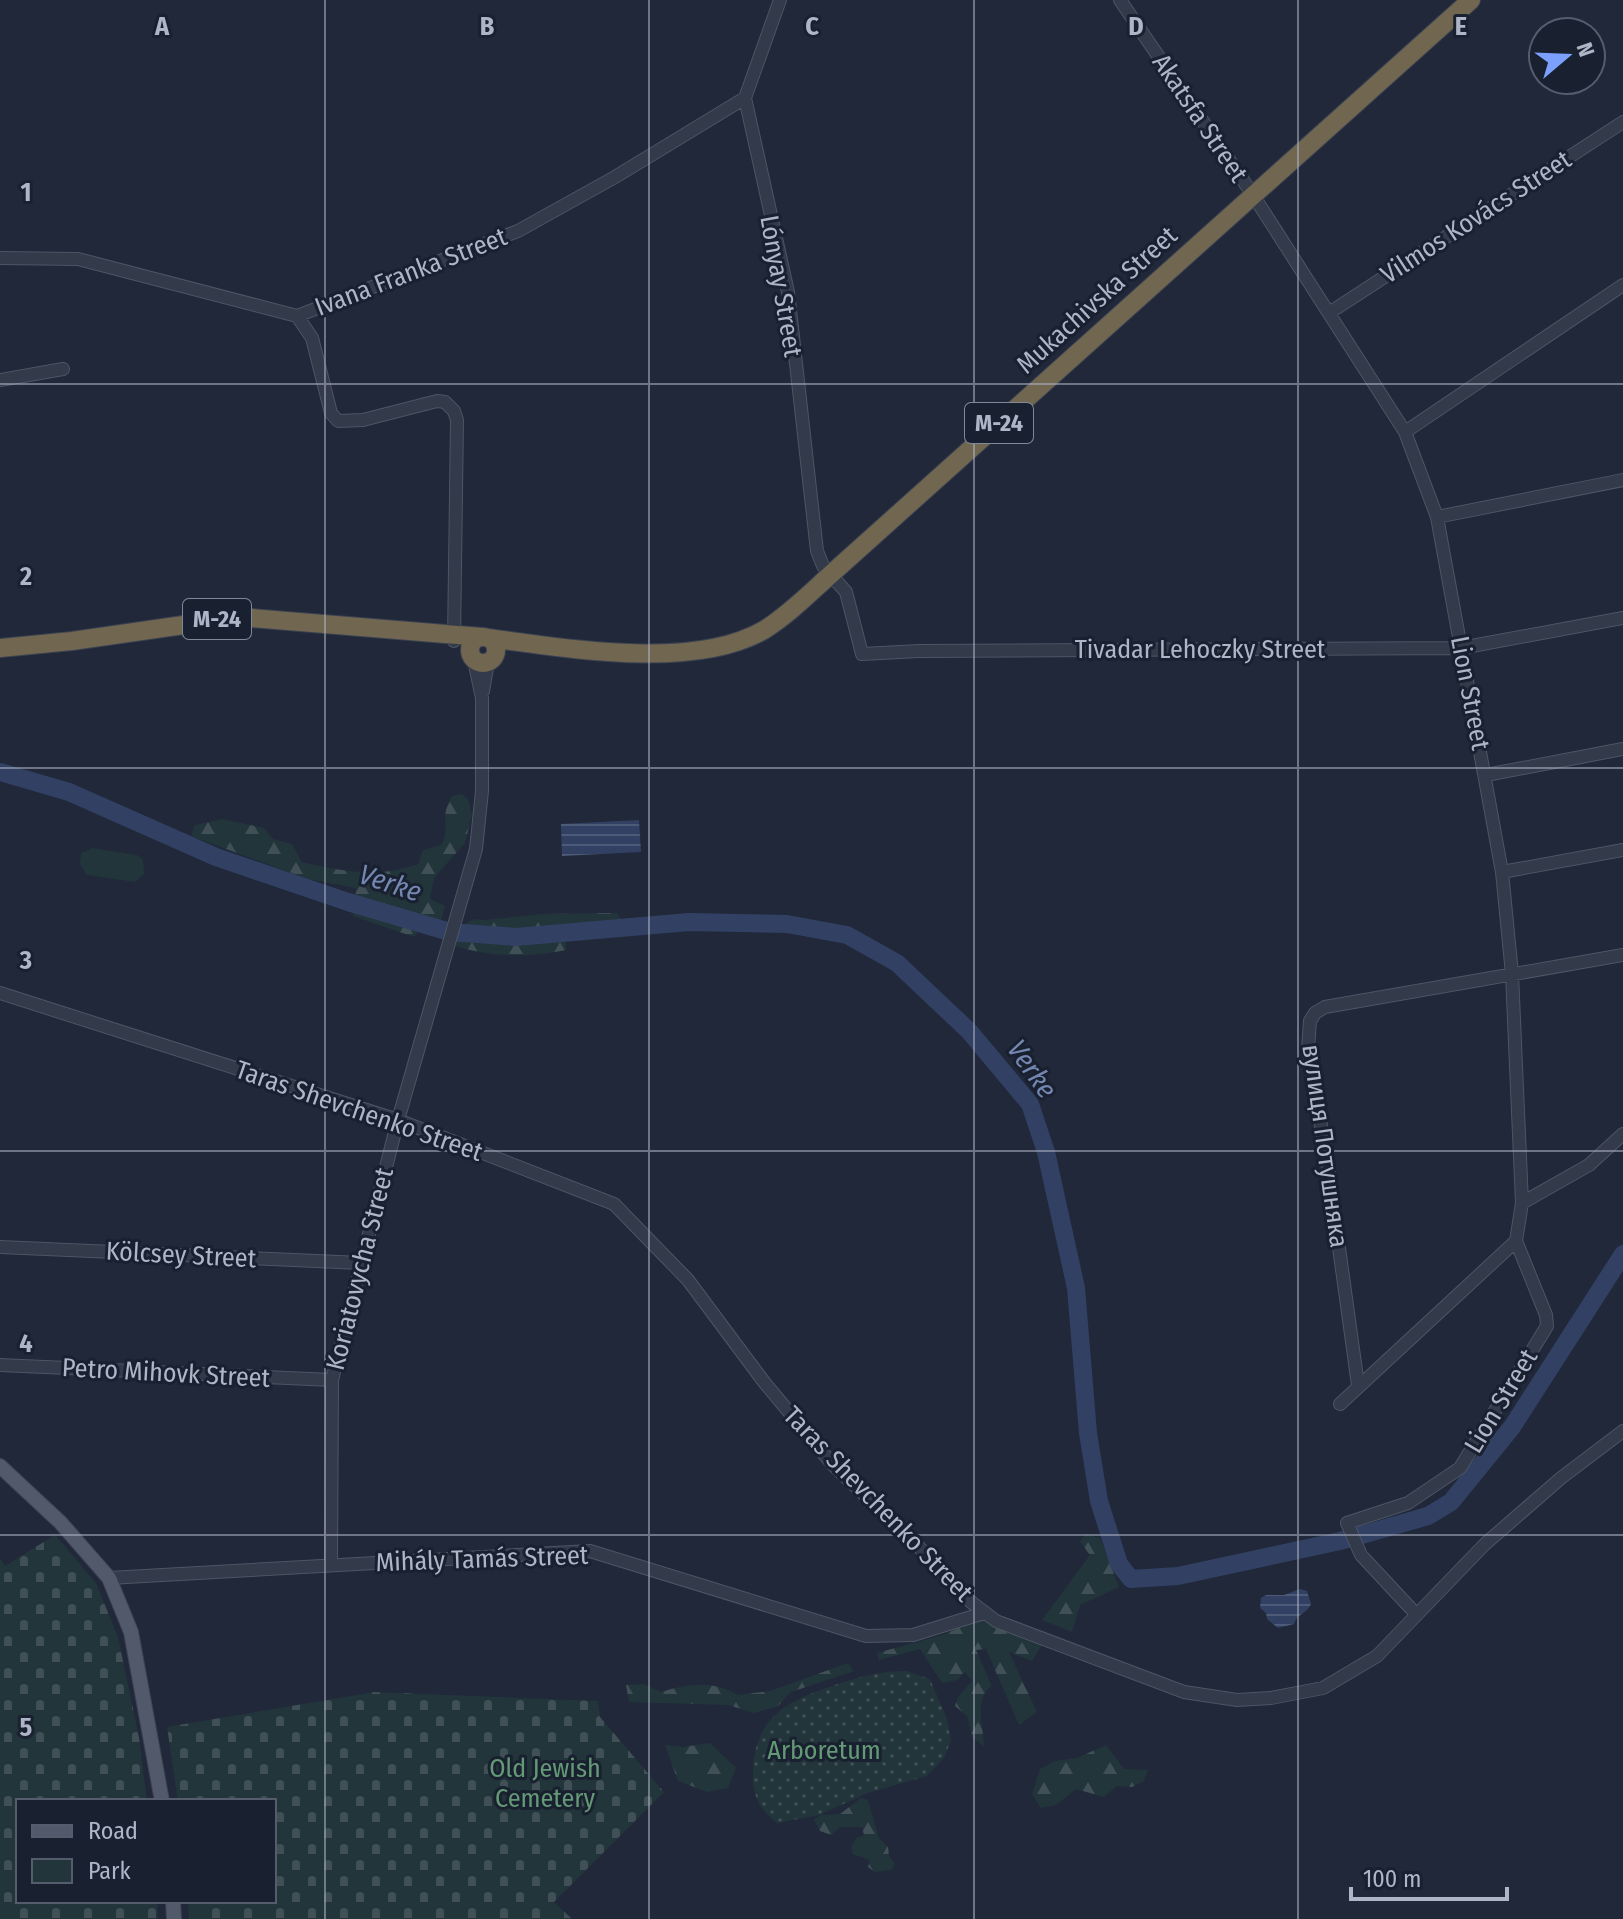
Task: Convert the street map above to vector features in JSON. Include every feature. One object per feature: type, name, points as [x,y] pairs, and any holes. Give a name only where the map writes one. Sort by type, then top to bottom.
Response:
[{"type":"highway","name":"Mukachivska Street","points":[[0,648],[239,617],[435,631],[455,637],[485,637],[658,654],[717,647],[762,631],[830,575],[1471,0]]},
{"type":"highway","name":"Mukachivska Street","points":[[455,637],[482,658]]},
{"type":"highway","points":[[482,658],[494,644],[485,637]]},
{"type":"highway","points":[[482,658],[518,642]]},
{"type":"main road","points":[[1,1470],[60,1522],[109,1578],[131,1632],[162,1799]]},
{"type":"street","points":[[745,98],[780,0]]},
{"type":"street","name":"Akatsfa Street","points":[[1120,0],[1253,195]]},
{"type":"street","name":"Ivana Franka Street","points":[[0,258],[78,259],[297,316],[518,231],[615,177],[745,98]]},
{"type":"street","name":"Lónyay Street","points":[[745,98],[788,292],[817,551],[830,575]]},
{"type":"street","name":"Vilmos Kovács Street","points":[[1329,313],[1623,122]]},
{"type":"street","name":"Lion Street","points":[[1253,195],[1405,432],[1437,517],[1502,872],[1512,974],[1522,1203],[1516,1241],[1546,1315],[1547,1326],[1460,1468],[1408,1503],[1347,1523],[1361,1555],[1416,1614]]},
{"type":"street","points":[[1405,432],[1623,285]]},
{"type":"street","points":[[297,316],[312,338],[331,413],[338,421],[363,420],[437,401],[445,402],[454,411],[457,420],[455,637]]},
{"type":"street","points":[[0,380],[63,369]]},
{"type":"street","points":[[1437,517],[1623,480]]},
{"type":"street","name":"Tivadar Lehoczky Street","points":[[830,575],[846,592],[862,654],[919,651],[1461,648],[1623,618]]},
{"type":"street","name":"Koriatovycha Street","points":[[331,1565],[332,1380],[398,1120],[476,849],[482,791],[482,658]]},
{"type":"street","points":[[1486,775],[1623,749]]},
{"type":"street","points":[[1502,872],[1623,850]]},
{"type":"street","points":[[1512,974],[1623,955]]},
{"type":"street","name":"вулиця Потушняка","points":[[1358,1385],[1308,1049],[1310,1021],[1315,1013],[1325,1007],[1512,974]]},
{"type":"street","name":"Taras Shevchenko Street","points":[[0,993],[398,1120],[614,1204],[688,1280],[764,1382],[833,1465],[917,1545],[971,1602],[996,1621],[1184,1692],[1237,1700],[1271,1698],[1323,1688],[1377,1656],[1485,1544],[1561,1478],[1623,1431]]},
{"type":"street","points":[[1522,1203],[1589,1165],[1623,1134]]},
{"type":"street","points":[[1340,1404],[1516,1241]]},
{"type":"street","name":"Kölcsey Street","points":[[0,1247],[361,1263]]},
{"type":"street","name":"Petro Mihovk Street","points":[[0,1365],[332,1380]]},
{"type":"street","name":"Mihály Tamás Street","points":[[109,1578],[590,1551],[866,1636],[913,1635],[984,1613]]},
{"type":"green space","points":[[462,794],[468,799],[472,815],[465,843],[434,878],[430,899],[445,906],[441,921],[427,922],[414,937],[353,916],[356,888],[308,879],[191,836],[195,825],[222,819],[264,828],[273,839],[292,844],[302,862],[346,871],[403,869],[418,864],[423,850],[441,845],[448,804],[452,796]]},
{"type":"green space","points":[[93,848],[137,855],[143,859],[144,874],[135,882],[87,875],[80,864],[81,853]]},
{"type":"green space","points":[[617,913],[621,919],[565,929],[566,950],[510,955],[455,946],[460,927],[474,919]]},
{"type":"green space","points":[[1085,1534],[1100,1538],[1119,1587],[1080,1605],[1072,1632],[1042,1620],[1090,1555],[1080,1542]]},
{"type":"green space","points":[[55,1535],[96,1583],[118,1637],[139,1738],[147,1799],[16,1799],[16,1903],[157,1903],[158,1919],[0,1919],[0,1558],[5,1566]]},
{"type":"green space","points":[[979,1620],[1042,1645],[1032,1661],[1009,1652],[1037,1712],[1019,1725],[986,1649],[976,1650],[992,1686],[986,1691],[981,1706],[984,1747],[972,1737],[967,1716],[955,1706],[958,1697],[972,1681],[965,1672],[957,1680],[942,1683],[920,1649],[879,1660],[877,1653],[942,1635]]},
{"type":"green space","points":[[848,1663],[854,1671],[791,1692],[778,1706],[754,1713],[728,1705],[629,1702],[626,1685],[644,1684],[661,1692],[691,1685],[710,1685],[737,1695],[770,1691]]},
{"type":"green space","name":"Arboretum","points":[[906,1671],[930,1679],[947,1719],[951,1741],[944,1758],[927,1776],[868,1793],[819,1815],[777,1823],[770,1817],[755,1794],[753,1779],[755,1751],[768,1723],[789,1704],[818,1691],[870,1675]]},
{"type":"green space","name":"Old Jewish Cemetery","points":[[374,1692],[598,1701],[600,1717],[664,1792],[554,1902],[572,1919],[189,1919],[188,1903],[276,1903],[276,1799],[178,1799],[167,1727]]},
{"type":"green space","points":[[710,1743],[736,1768],[728,1788],[707,1792],[678,1781],[665,1745],[683,1747]]},
{"type":"green space","points":[[1106,1745],[1124,1769],[1148,1770],[1144,1781],[1132,1787],[1117,1786],[1104,1797],[1076,1789],[1056,1805],[1041,1808],[1032,1794],[1040,1769]]},
{"type":"green space","points":[[861,1798],[868,1800],[879,1838],[888,1847],[889,1856],[895,1864],[891,1870],[875,1872],[868,1867],[870,1860],[853,1854],[851,1846],[856,1838],[864,1835],[862,1827],[840,1827],[831,1835],[820,1831],[814,1820],[821,1815],[840,1814]]},
{"type":"water","points":[[639,820],[641,852],[562,856],[561,824]]},
{"type":"water","points":[[1300,1589],[1307,1591],[1311,1604],[1294,1624],[1278,1628],[1260,1608],[1261,1598]]},
{"type":"waterway","name":"Verke","points":[[0,772],[69,792],[216,857],[348,902],[450,932],[516,937],[689,922],[787,924],[847,935],[897,963],[969,1031],[1030,1104],[1046,1152],[1076,1288],[1088,1433],[1099,1501],[1119,1564],[1131,1579],[1178,1576],[1340,1541],[1428,1516],[1451,1502],[1512,1427],[1623,1254]]}]
